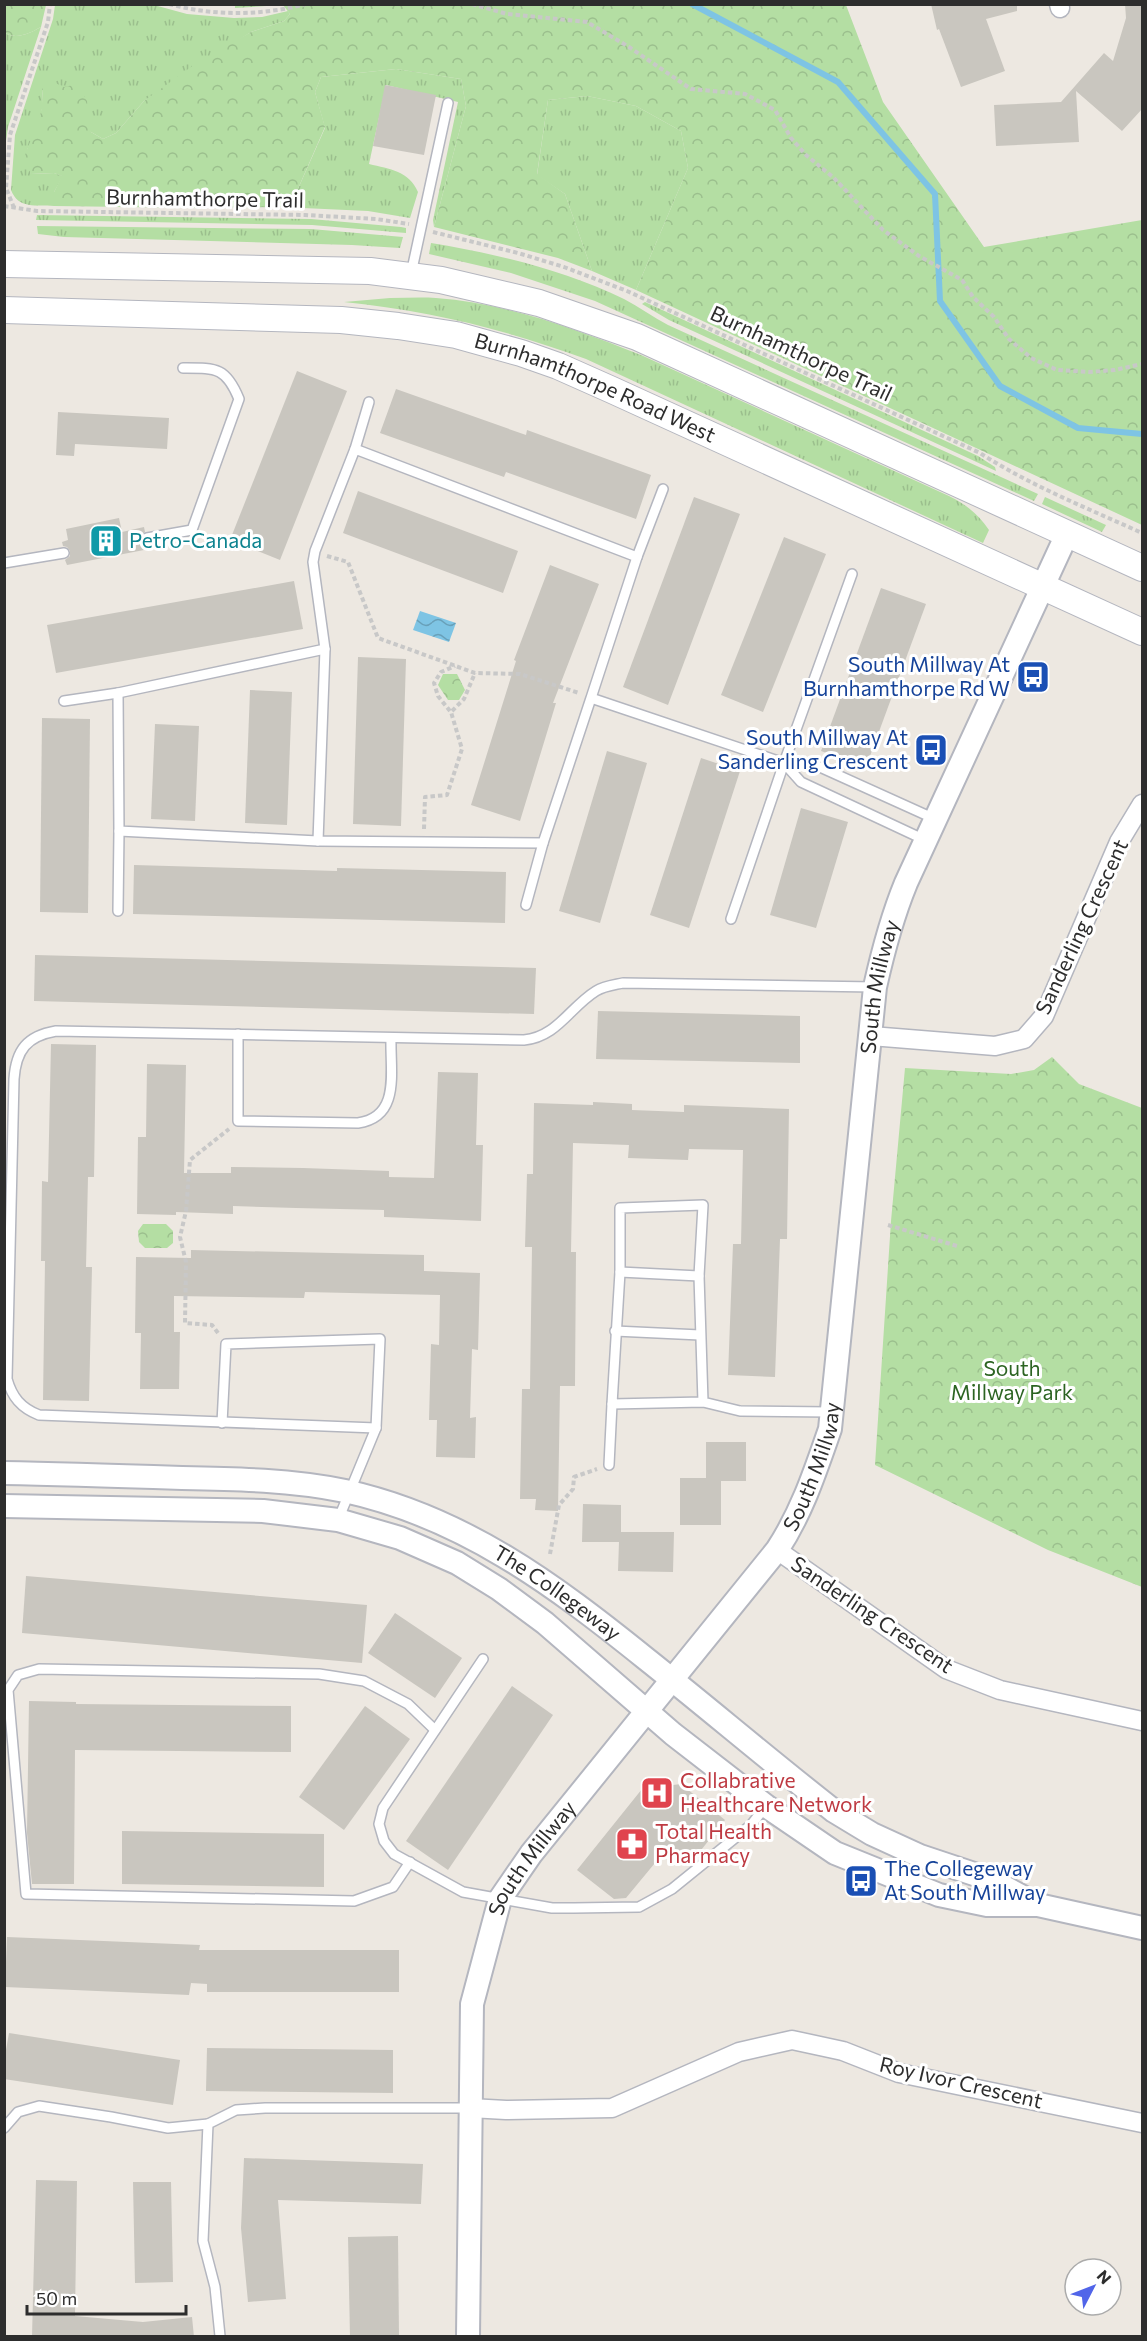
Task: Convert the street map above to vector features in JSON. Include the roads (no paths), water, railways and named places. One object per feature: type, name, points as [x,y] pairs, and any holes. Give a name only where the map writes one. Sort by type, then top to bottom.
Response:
[{"type":"main road","points":[[4,264],[346,269],[411,275],[529,300],[607,325],[1143,568]]},
{"type":"main road","name":"Burnhamthorpe Road West","points":[[4,310],[341,320],[427,330],[483,342],[558,366],[1143,632]]},
{"type":"street","name":"South Millway","points":[[468,2337],[472,2004],[500,1899],[531,1854],[777,1550],[793,1526],[808,1492],[830,1429],[875,987],[893,916],[935,819],[1067,534]]},
{"type":"street","name":"Sanderling Crescent","points":[[870,1036],[995,1046],[1024,1039],[1044,1016],[1119,842],[1143,804]]},
{"type":"street","name":"The Collegeway","points":[[4,1473],[248,1479],[313,1485],[348,1492],[404,1509],[482,1542],[522,1566],[590,1613],[834,1811],[872,1834],[920,1856],[988,1879],[1038,1905]]},
{"type":"street","name":"The Collegeway","points":[[4,1506],[263,1511],[338,1520],[400,1538],[457,1563],[491,1584],[545,1623],[673,1734],[766,1806],[835,1853],[939,1895],[987,1905],[1038,1905],[1143,1928]]},
{"type":"street","name":"Sanderling Crescent","points":[[777,1550],[946,1669],[1000,1690],[1143,1721]]},
{"type":"street","name":"Roy Ivor Crescent","points":[[470,2108],[506,2110],[612,2108],[739,2052],[792,2040],[843,2051],[899,2073],[1143,2123]]},
{"type":"lane","points":[[411,275],[448,103]]},
{"type":"lane","points":[[147,538],[192,530],[239,399],[231,379],[210,368],[183,368]]},
{"type":"lane","points":[[318,841],[325,649],[314,574],[315,551],[355,449],[369,402]]},
{"type":"lane","points":[[355,449],[637,557]]},
{"type":"lane","points":[[526,905],[543,843],[637,557],[663,489]]},
{"type":"lane","points":[[4,563],[64,553]]},
{"type":"lane","points":[[731,919],[852,574]]},
{"type":"lane","points":[[64,701],[118,693],[325,649]]},
{"type":"lane","points":[[118,693],[118,911]]},
{"type":"lane","points":[[591,698],[784,763],[811,763],[935,819]]},
{"type":"lane","points":[[784,763],[801,782],[926,840]]},
{"type":"lane","points":[[119,831],[318,841],[543,843]]},
{"type":"lane","points":[[376,1428],[39,1415],[27,1411],[11,1391],[7,1379],[14,1079],[15,1062],[20,1051],[37,1036],[57,1031],[534,1039],[554,1029],[598,990],[623,983],[875,987]]},
{"type":"lane","points":[[238,1034],[238,1121],[358,1123],[372,1121],[384,1111],[390,1098],[391,1038]]},
{"type":"lane","points":[[609,1465],[620,1272],[620,1208],[703,1204],[699,1276],[703,1402]]},
{"type":"lane","points":[[620,1272],[699,1276]]},
{"type":"lane","points":[[615,1331],[700,1335]]},
{"type":"lane","points":[[222,1423],[226,1344],[380,1339],[376,1428],[338,1520]]},
{"type":"lane","points":[[612,1404],[703,1402],[740,1411],[832,1412]]},
{"type":"lane","points":[[483,1659],[383,1808],[379,1824],[384,1841],[394,1854],[463,1892],[552,1908],[639,1907],[672,1889],[751,1825],[766,1806]]},
{"type":"lane","points":[[410,1862],[393,1887],[354,1901],[26,1894],[8,1690],[18,1675],[39,1669],[319,1674],[364,1681],[408,1704],[435,1730]]},
{"type":"lane","points":[[4,2128],[18,2112],[39,2106],[111,2116],[168,2128],[208,2124],[236,2110],[265,2108],[470,2108]]},
{"type":"lane","points":[[208,2124],[203,2241],[215,2287],[220,2337]]},
{"type":"water","points":[[420,611],[456,623],[449,642],[413,630]]},
{"type":"waterway","points":[[692,4],[838,82],[935,194],[940,301],[1000,386],[1078,428],[1142,434]]},
{"type":"place","name":"Petro-Canada","points":[[106,541]]},
{"type":"place","name":"South Millway At Burnhamthorpe Rd W","points":[[1033,677]]},
{"type":"place","name":"South Millway At Sanderling Crescent","points":[[931,750]]},
{"type":"place","name":"Collabrative Healthcare Network","points":[[657,1793]]},
{"type":"place","name":"Total Health Pharmacy","points":[[632,1844]]},
{"type":"place","name":"The Collegeway At South Millway","points":[[861,1881]]},
{"type":"park label","name":"South Millway Park","points":[[1012,1381]]}]
